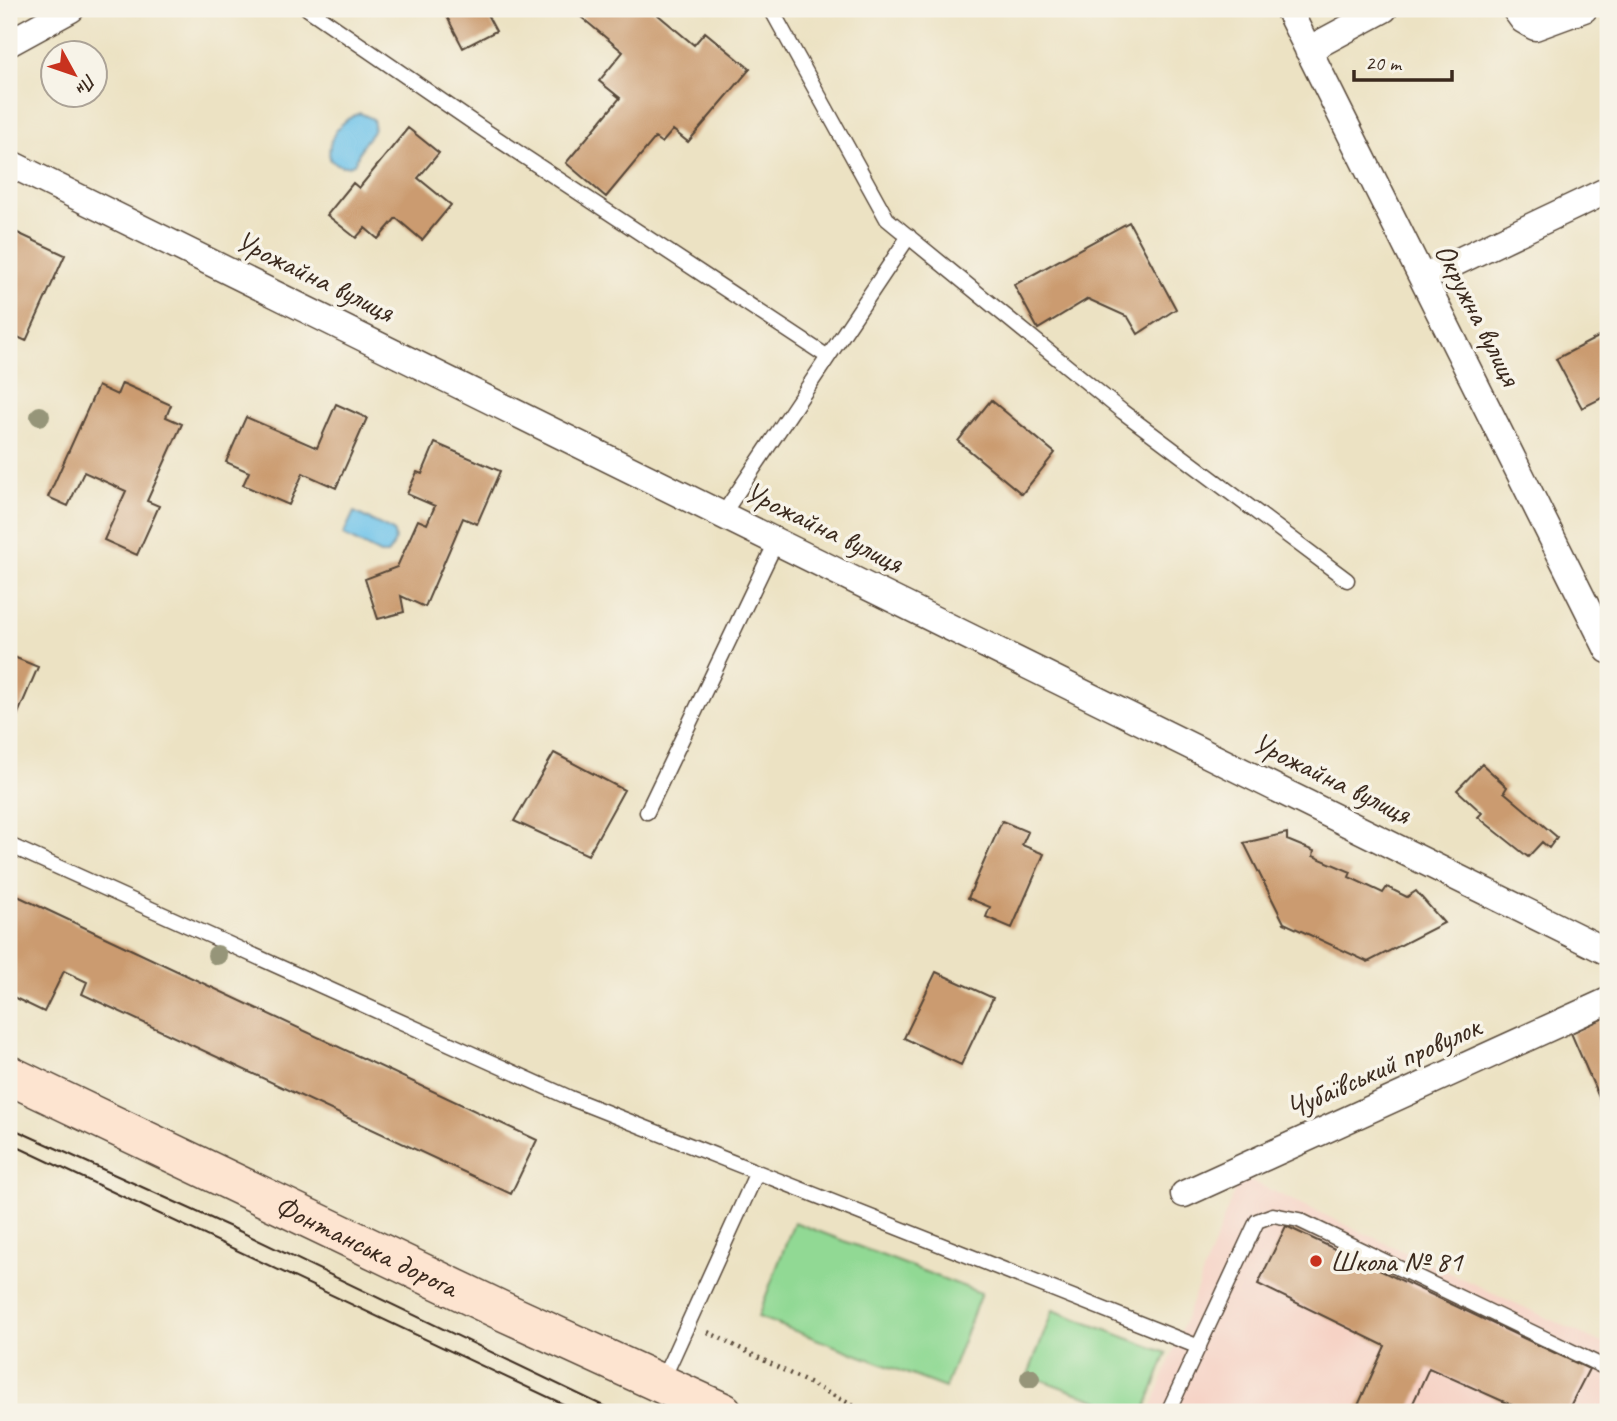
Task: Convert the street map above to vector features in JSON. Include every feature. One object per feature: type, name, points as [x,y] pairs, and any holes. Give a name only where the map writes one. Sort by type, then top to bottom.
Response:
[{"type":"main road","name":"Фонтанська дорога","points":[[9,1075],[473,1297],[723,1412]]},
{"type":"street","points":[[9,43],[71,9]]},
{"type":"street","name":"Окружна вулиця","points":[[1288,9],[1608,650]]},
{"type":"street","points":[[1308,50],[1384,9]]},
{"type":"street","points":[[1515,9],[1523,20],[1535,27],[1584,9]]},
{"type":"street","name":"Урожайна вулиця","points":[[9,163],[1608,952]]},
{"type":"street","points":[[1423,278],[1608,190]]},
{"type":"street","name":"Чубаївський провулок","points":[[1184,1194],[1608,1002]]},
{"type":"lane","points":[[308,9],[488,132],[828,357]]},
{"type":"lane","points":[[771,9],[887,219],[1124,412],[1347,580]]},
{"type":"lane","points":[[723,514],[909,236]]},
{"type":"lane","points":[[647,812],[777,540]]},
{"type":"lane","points":[[9,845],[570,1098],[1199,1347]]},
{"type":"lane","points":[[661,1383],[757,1172]]},
{"type":"lane","points":[[1168,1412],[1257,1221],[1273,1215],[1299,1220],[1608,1368]]},
{"type":"path","points":[[688,1322],[866,1412]]},
{"type":"shaded area","name":"Школа № 81","points":[[1240,1176],[1608,1346],[1608,1412],[1150,1412]]},
{"type":"green space","points":[[794,1222],[981,1293],[945,1388],[758,1317]]},
{"type":"green space","points":[[1053,1310],[1167,1353],[1144,1412],[1128,1412],[1028,1375]]},
{"type":"water","points":[[360,113],[373,119],[373,131],[354,164],[339,165],[330,160],[332,138],[346,120]]},
{"type":"water","points":[[354,512],[393,531],[394,543],[387,554],[380,554],[343,535]]},
{"type":"building","points":[[443,9],[484,9],[496,31],[463,48]]},
{"type":"building","points":[[588,9],[651,9],[694,45],[705,32],[750,69],[688,142],[673,130],[662,143],[655,138],[606,197],[566,163],[620,98],[599,81],[623,52],[581,17]]},
{"type":"building","points":[[408,128],[439,153],[418,178],[451,205],[422,240],[396,218],[378,239],[365,228],[356,238],[327,215],[353,183],[359,188]]},
{"type":"building","points":[[1129,222],[1176,309],[1138,334],[1128,317],[1088,299],[1038,329],[1014,285]]},
{"type":"building","points":[[9,229],[65,255],[26,341],[9,333]]},
{"type":"building","points":[[1608,332],[1608,395],[1582,408],[1556,359]]},
{"type":"building","points":[[122,383],[171,405],[166,417],[182,424],[147,501],[159,506],[137,555],[104,540],[126,491],[84,472],[68,506],[48,497],[98,386],[117,395]]},
{"type":"building","points":[[991,400],[1055,453],[1022,494],[958,441]]},
{"type":"building","points":[[336,404],[367,418],[336,488],[303,473],[289,505],[243,485],[249,472],[226,462],[246,417],[317,448]]},
{"type":"building","points":[[435,443],[500,471],[477,524],[463,518],[425,607],[401,596],[404,612],[378,619],[365,579],[397,567],[418,520],[427,524],[435,506],[407,494],[417,472],[422,474]]},
{"type":"building","points":[[9,655],[38,667],[17,716],[9,713]]},
{"type":"building","points":[[554,753],[624,790],[588,855],[514,821]]},
{"type":"building","points":[[1482,764],[1507,787],[1504,792],[1557,837],[1549,848],[1542,842],[1528,857],[1478,817],[1482,813],[1457,790]]},
{"type":"building","points":[[1002,821],[1028,832],[1022,845],[1044,854],[1012,928],[986,917],[990,907],[968,898]]},
{"type":"building","points":[[1287,833],[1287,840],[1314,851],[1313,856],[1351,872],[1349,877],[1383,893],[1387,887],[1407,897],[1416,891],[1444,923],[1368,962],[1284,923],[1244,843]]},
{"type":"building","points":[[9,892],[537,1140],[511,1194],[82,994],[87,982],[64,971],[44,1012],[9,995]]},
{"type":"building","points":[[936,972],[993,998],[961,1065],[904,1038]]},
{"type":"building","points":[[1608,1016],[1608,1118],[1571,1033]]},
{"type":"building","points":[[1286,1226],[1589,1369],[1567,1412],[1527,1412],[1429,1368],[1409,1412],[1355,1412],[1385,1346],[1258,1284]]},
{"type":"tram line","points":[[9,1127],[235,1229],[616,1412]]},
{"type":"tram line","points":[[9,1143],[580,1412]]},
{"type":"place","name":"Школа № 81","points":[[1316,1261]]}]
